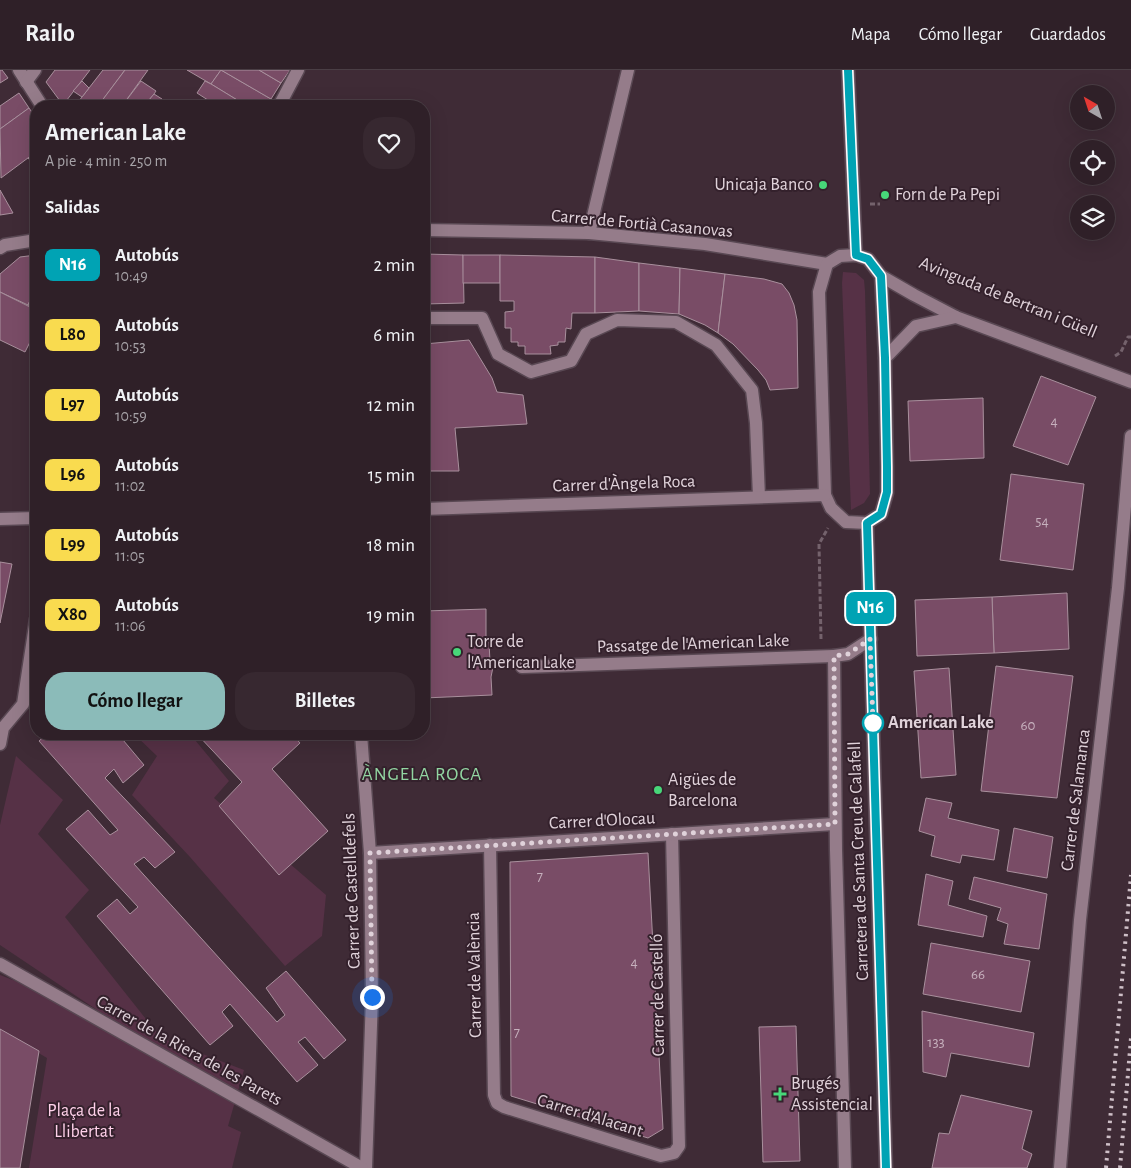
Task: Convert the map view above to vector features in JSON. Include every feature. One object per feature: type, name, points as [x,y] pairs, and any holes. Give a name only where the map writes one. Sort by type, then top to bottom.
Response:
[{"type":"street","points":[[19,70],[38,100]]},
{"type":"street","points":[[26,82],[35,70]]},
{"type":"street","points":[[281,100],[298,70]]},
{"type":"street","points":[[589,233],[628,70]]},
{"type":"street","points":[[848,70],[856,255]]},
{"type":"street","name":"Carrer de Fortià Casanovas","points":[[430,230],[589,233],[705,244],[827,264]]},
{"type":"street","points":[[0,248],[5,245],[30,241]]},
{"type":"street","points":[[856,255],[868,259],[881,276],[885,358],[887,492],[881,514],[867,523],[846,522],[831,508],[825,495],[820,292],[827,264],[840,256],[856,255]]},
{"type":"street","name":"Avinguda de Bertran i Güell","points":[[881,276],[956,316],[1131,382]]},
{"type":"street","name":"Avinguda de Bertran i Güell","points":[[885,358],[916,326],[956,316]]},
{"type":"street","points":[[430,318],[482,318],[498,354],[531,372],[572,361],[586,334],[617,320],[676,322],[716,345],[752,390],[756,423],[759,497]]},
{"type":"street","name":"Carrer de Salamanca","points":[[1060,1168],[1080,920],[1118,588],[1131,436]]},
{"type":"street","name":"Carrer d'Àngela Roca","points":[[430,509],[825,495]]},
{"type":"street","points":[[0,519],[30,518]]},
{"type":"street","name":"Carretera de Santa Creu de Calafell","points":[[867,523],[886,1168]]},
{"type":"street","name":"Passatge de l'American Lake","points":[[522,667],[811,658],[848,654],[870,639]]},
{"type":"street","points":[[834,656],[835,824],[845,1168]]},
{"type":"street","points":[[0,744],[3,728],[23,704],[30,658]]},
{"type":"street","name":"Carrer de Castelldefels","points":[[361,740],[370,853],[372,997],[366,1168]]},
{"type":"street","name":"Carrer d'Olocau","points":[[370,853],[835,824]]},
{"type":"street","name":"Carrer de Castelló","points":[[672,834],[679,1146],[674,1153]]},
{"type":"street","name":"Carrer de València","points":[[490,845],[494,1094],[497,1103]]},
{"type":"street","name":"Carrer de la Riera de les Parets","points":[[0,964],[362,1168]]},
{"type":"street","name":"Carrer d'Alacant","points":[[497,1103],[504,1107],[661,1156],[674,1153]]},
{"type":"path","name":"Avinguda de Bertran i Güell","points":[[1110,357],[1121,352],[1128,337],[1131,337]]},
{"type":"green space","points":[[843,272],[856,273],[864,280],[865,291],[870,494],[864,503],[851,510],[842,283]]},
{"type":"green space","points":[[140,740],[195,740],[229,781],[214,798],[326,895],[322,936],[285,966],[190,857],[132,795],[157,756]]},
{"type":"green space","name":"Plaça de la Llibertat","points":[[16,756],[63,800],[38,834],[89,890],[65,917],[161,1038],[244,1070],[228,1126],[241,1132],[232,1168],[29,1168],[47,1058],[0,1030],[0,975],[106,1016],[0,945],[0,825]]},
{"type":"building","points":[[0,70],[8,78],[0,83]]},
{"type":"building","points":[[55,70],[90,70],[67,100],[59,100],[46,82]]},
{"type":"building","points":[[103,70],[125,70],[102,100],[80,100]]},
{"type":"building","points":[[125,70],[148,70],[126,100],[102,100]]},
{"type":"building","points":[[187,70],[221,70],[211,84]]},
{"type":"building","points":[[221,70],[271,99],[237,100],[211,84]]},
{"type":"building","points":[[221,70],[259,70],[281,83],[271,99]]},
{"type":"building","points":[[259,70],[290,70],[281,83]]},
{"type":"building","points":[[82,81],[89,88],[82,97],[73,91]]},
{"type":"building","points":[[141,81],[156,91],[149,100],[127,100]]},
{"type":"building","points":[[205,81],[237,100],[208,100],[197,93]]},
{"type":"building","points":[[19,93],[29,108],[0,129],[0,106]]},
{"type":"building","points":[[154,94],[162,99],[161,100],[149,100]]},
{"type":"building","points":[[29,108],[30,109],[30,156],[1,178],[0,129]]},
{"type":"building","points":[[0,190],[13,213],[0,215]]},
{"type":"building","points":[[430,254],[463,255],[464,303],[430,304]]},
{"type":"building","points":[[463,255],[500,255],[500,283],[463,283]]},
{"type":"building","points":[[500,255],[595,257],[595,313],[572,313],[571,329],[566,328],[565,342],[558,342],[558,345],[550,346],[551,354],[525,354],[525,346],[518,346],[518,342],[511,342],[511,328],[505,328],[505,312],[514,311],[514,301],[500,301]]},
{"type":"building","points":[[30,256],[30,301],[28,305],[0,292],[0,274],[20,257]]},
{"type":"building","points":[[595,257],[639,263],[639,311],[595,313]]},
{"type":"building","points":[[639,263],[680,268],[679,314],[639,311]]},
{"type":"building","points":[[680,268],[725,274],[718,333],[679,314]]},
{"type":"building","points":[[725,274],[764,279],[782,284],[789,293],[797,320],[798,388],[770,390],[766,380],[758,370],[733,344],[718,333]]},
{"type":"building","points":[[0,292],[30,307],[30,342],[25,352],[0,340]]},
{"type":"building","points":[[469,340],[492,378],[497,392],[523,395],[527,424],[455,428],[459,471],[430,471],[430,343]]},
{"type":"building","points":[[1041,376],[1096,397],[1068,465],[1013,446]]},
{"type":"building","points":[[983,398],[984,458],[910,461],[908,401]]},
{"type":"building","points":[[1011,474],[1084,484],[1073,570],[1000,560]]},
{"type":"building","points":[[0,562],[12,564],[0,623]]},
{"type":"building","points":[[1067,593],[1069,649],[994,653],[992,597]]},
{"type":"building","points":[[992,597],[994,653],[917,656],[915,600]]},
{"type":"building","name":"Torre de l'American Lake","points":[[486,609],[486,642],[489,642],[490,662],[494,662],[491,677],[492,695],[430,698],[430,611]]},
{"type":"building","points":[[996,666],[1073,676],[1057,798],[981,791]]},
{"type":"building","points":[[949,668],[956,775],[921,778],[914,671]]},
{"type":"building","points":[[123,740],[144,765],[123,783],[114,769],[105,778],[175,852],[155,868],[144,857],[134,864],[277,1022],[285,1015],[266,988],[286,971],[346,1040],[324,1059],[305,1037],[298,1042],[318,1065],[297,1082],[230,1004],[222,1012],[233,1026],[210,1045],[97,916],[117,899],[130,914],[138,907],[66,829],[88,810],[110,835],[118,830],[39,741]]},
{"type":"building","points":[[203,740],[297,740],[300,743],[272,769],[328,831],[279,875],[219,806],[242,782]]},
{"type":"building","points":[[926,798],[952,803],[948,818],[999,830],[994,860],[962,855],[960,863],[931,856],[935,836],[919,831]]},
{"type":"building","points":[[1014,828],[1053,837],[1047,878],[1007,871]]},
{"type":"building","points":[[648,853],[663,1129],[648,1138],[511,1096],[510,862]]},
{"type":"building","points":[[926,874],[953,881],[948,905],[987,916],[983,937],[918,925]]},
{"type":"building","points":[[974,877],[1047,894],[1039,949],[1004,944],[1008,924],[997,920],[1001,908],[969,899]]},
{"type":"building","points":[[931,943],[1030,961],[1021,1012],[923,994]]},
{"type":"building","points":[[922,1011],[1034,1033],[1029,1067],[951,1053],[946,1077],[923,1072]]},
{"type":"building","name":"Brugés Assistencial","points":[[796,1026],[800,1161],[763,1162],[759,1027]]},
{"type":"building","points":[[0,1029],[39,1051],[20,1168],[0,1168]]},
{"type":"building","points":[[961,1095],[1032,1111],[1022,1149],[1032,1154],[1027,1168],[932,1168],[939,1133],[949,1134]]},
{"type":"railway","points":[[1106,1168],[1131,875]]},
{"type":"railway","points":[[1120,1168],[1131,1038]]},
{"type":"bus line","name":"N16","points":[[848,70],[856,255],[868,259],[881,276],[885,358],[887,492],[881,514],[867,523],[886,1168]]},
{"type":"place","name":"Unicaja Banco","points":[[823,185]]},
{"type":"place","name":"Forn de Pa Pepi","points":[[885,195]]},
{"type":"place","name":"Torre de l'American Lake","points":[[457,652]]},
{"type":"place","name":"American Lake","points":[[873,723]]},
{"type":"place","name":"Aigües de Barcelona","points":[[658,790]]},
{"type":"place","name":"Brugés Assistencial","points":[[780,1094]]},
{"type":"district","name":"ÀNGELA ROCA","points":[[422,774]]},
{"type":"route","points":[[372,997],[370,853],[835,824],[834,656],[848,654],[870,639],[873,723]]}]
